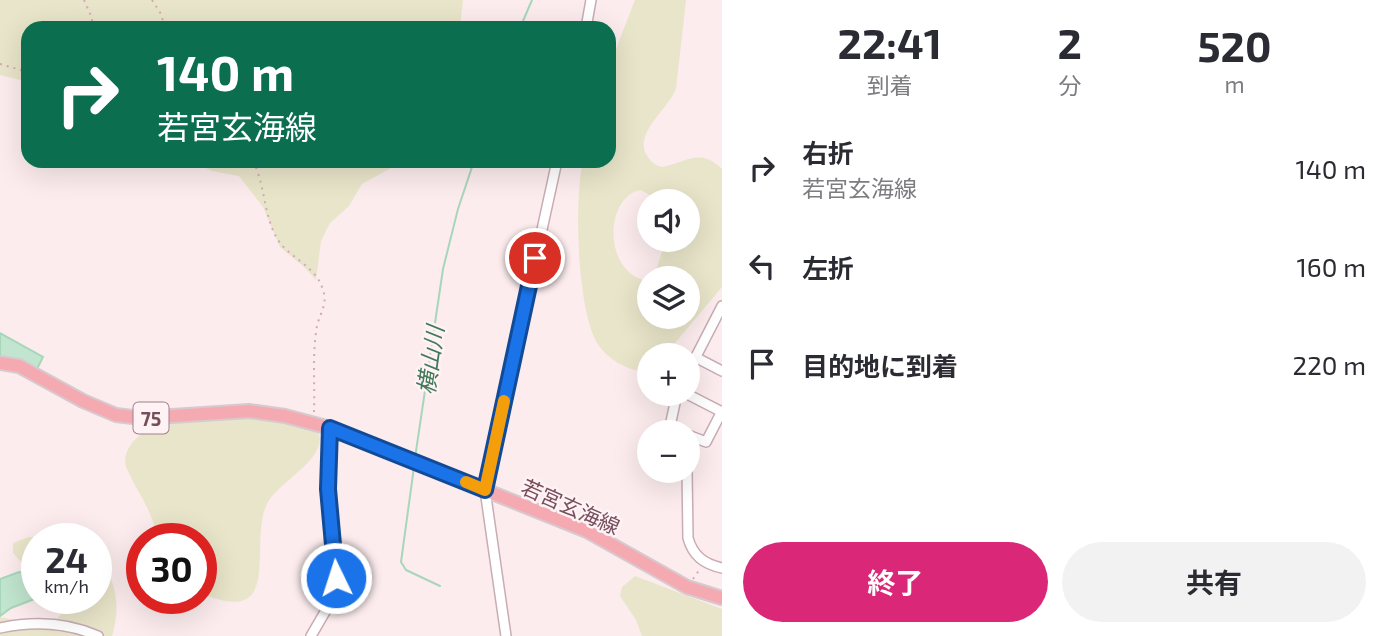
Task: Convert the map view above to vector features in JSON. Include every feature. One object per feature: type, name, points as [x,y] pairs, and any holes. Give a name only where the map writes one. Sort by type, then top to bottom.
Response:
[{"type":"main road","name":"若宮玄海線","points":[[0,363],[19,366],[83,401],[123,417],[249,411],[285,416],[330,428],[587,531],[687,587],[722,598]]},
{"type":"street","points":[[587,21],[591,0]]},
{"type":"street","points":[[506,636],[485,490],[555,168]]},
{"type":"street","points":[[700,348],[722,306]]},
{"type":"street","points":[[700,360],[722,371]]},
{"type":"street","points":[[700,401],[722,412],[706,442],[700,440]]},
{"type":"street","points":[[312,636],[333,598],[336,578],[328,489],[330,428]]},
{"type":"street","points":[[687,483],[688,538],[695,555],[705,563],[722,568]]},
{"type":"street","points":[[0,628],[18,624],[56,624],[98,636]]},
{"type":"path","points":[[84,0],[92,21]]},
{"type":"path","points":[[152,0],[163,21]]},
{"type":"path","points":[[0,64],[21,70]]},
{"type":"path","points":[[256,168],[269,218],[280,243],[305,264],[323,288],[325,301],[317,326],[313,423]]},
{"type":"path","points":[[687,587],[705,563]]},
{"type":"shaded area","points":[[0,0],[463,0],[461,21],[21,21],[21,80],[0,75]]},
{"type":"shaded area","points":[[635,0],[686,0],[676,89],[649,129],[644,146],[649,159],[663,167],[687,159],[701,158],[722,169],[722,287],[700,313],[700,266],[657,266],[662,252],[700,252],[700,189],[637,189],[637,192],[629,195],[620,205],[615,218],[614,233],[615,248],[621,262],[637,277],[637,329],[687,329],[675,343],[637,343],[637,370],[626,367],[605,353],[596,341],[590,325],[581,279],[579,201],[582,168],[616,168],[616,49]]},
{"type":"shaded area","points":[[206,168],[391,168],[362,184],[349,206],[330,223],[321,241],[316,280],[280,247],[263,207],[239,176]]},
{"type":"shaded area","points":[[0,333],[43,357],[37,369],[0,358]]},
{"type":"shaded area","points":[[223,415],[290,421],[318,431],[320,442],[316,452],[271,497],[266,506],[258,578],[254,592],[244,600],[227,601],[217,598],[217,523],[153,523],[127,469],[127,452],[141,434],[162,423]]},
{"type":"shaded area","points":[[21,540],[21,562],[13,553],[13,543]]},
{"type":"shaded area","points":[[21,572],[21,604],[0,616],[0,579]]},
{"type":"shaded area","points":[[635,576],[722,609],[722,636],[642,636],[636,620],[620,596],[622,587]]},
{"type":"shaded area","points":[[112,582],[116,614],[112,636],[0,636],[0,617],[35,624],[54,622],[61,614],[112,614]]},
{"type":"waterway","name":"横山川","points":[[523,21],[532,0]]},
{"type":"waterway","name":"横山川","points":[[415,458],[443,269],[472,168]]},
{"type":"waterway","name":"横山川","points":[[414,467],[401,562],[406,570],[440,586]]},
{"type":"slow traffic","points":[[466,482],[485,490],[504,401]]},
{"type":"route","points":[[336,578],[328,489],[330,428],[485,490],[535,258]]}]
